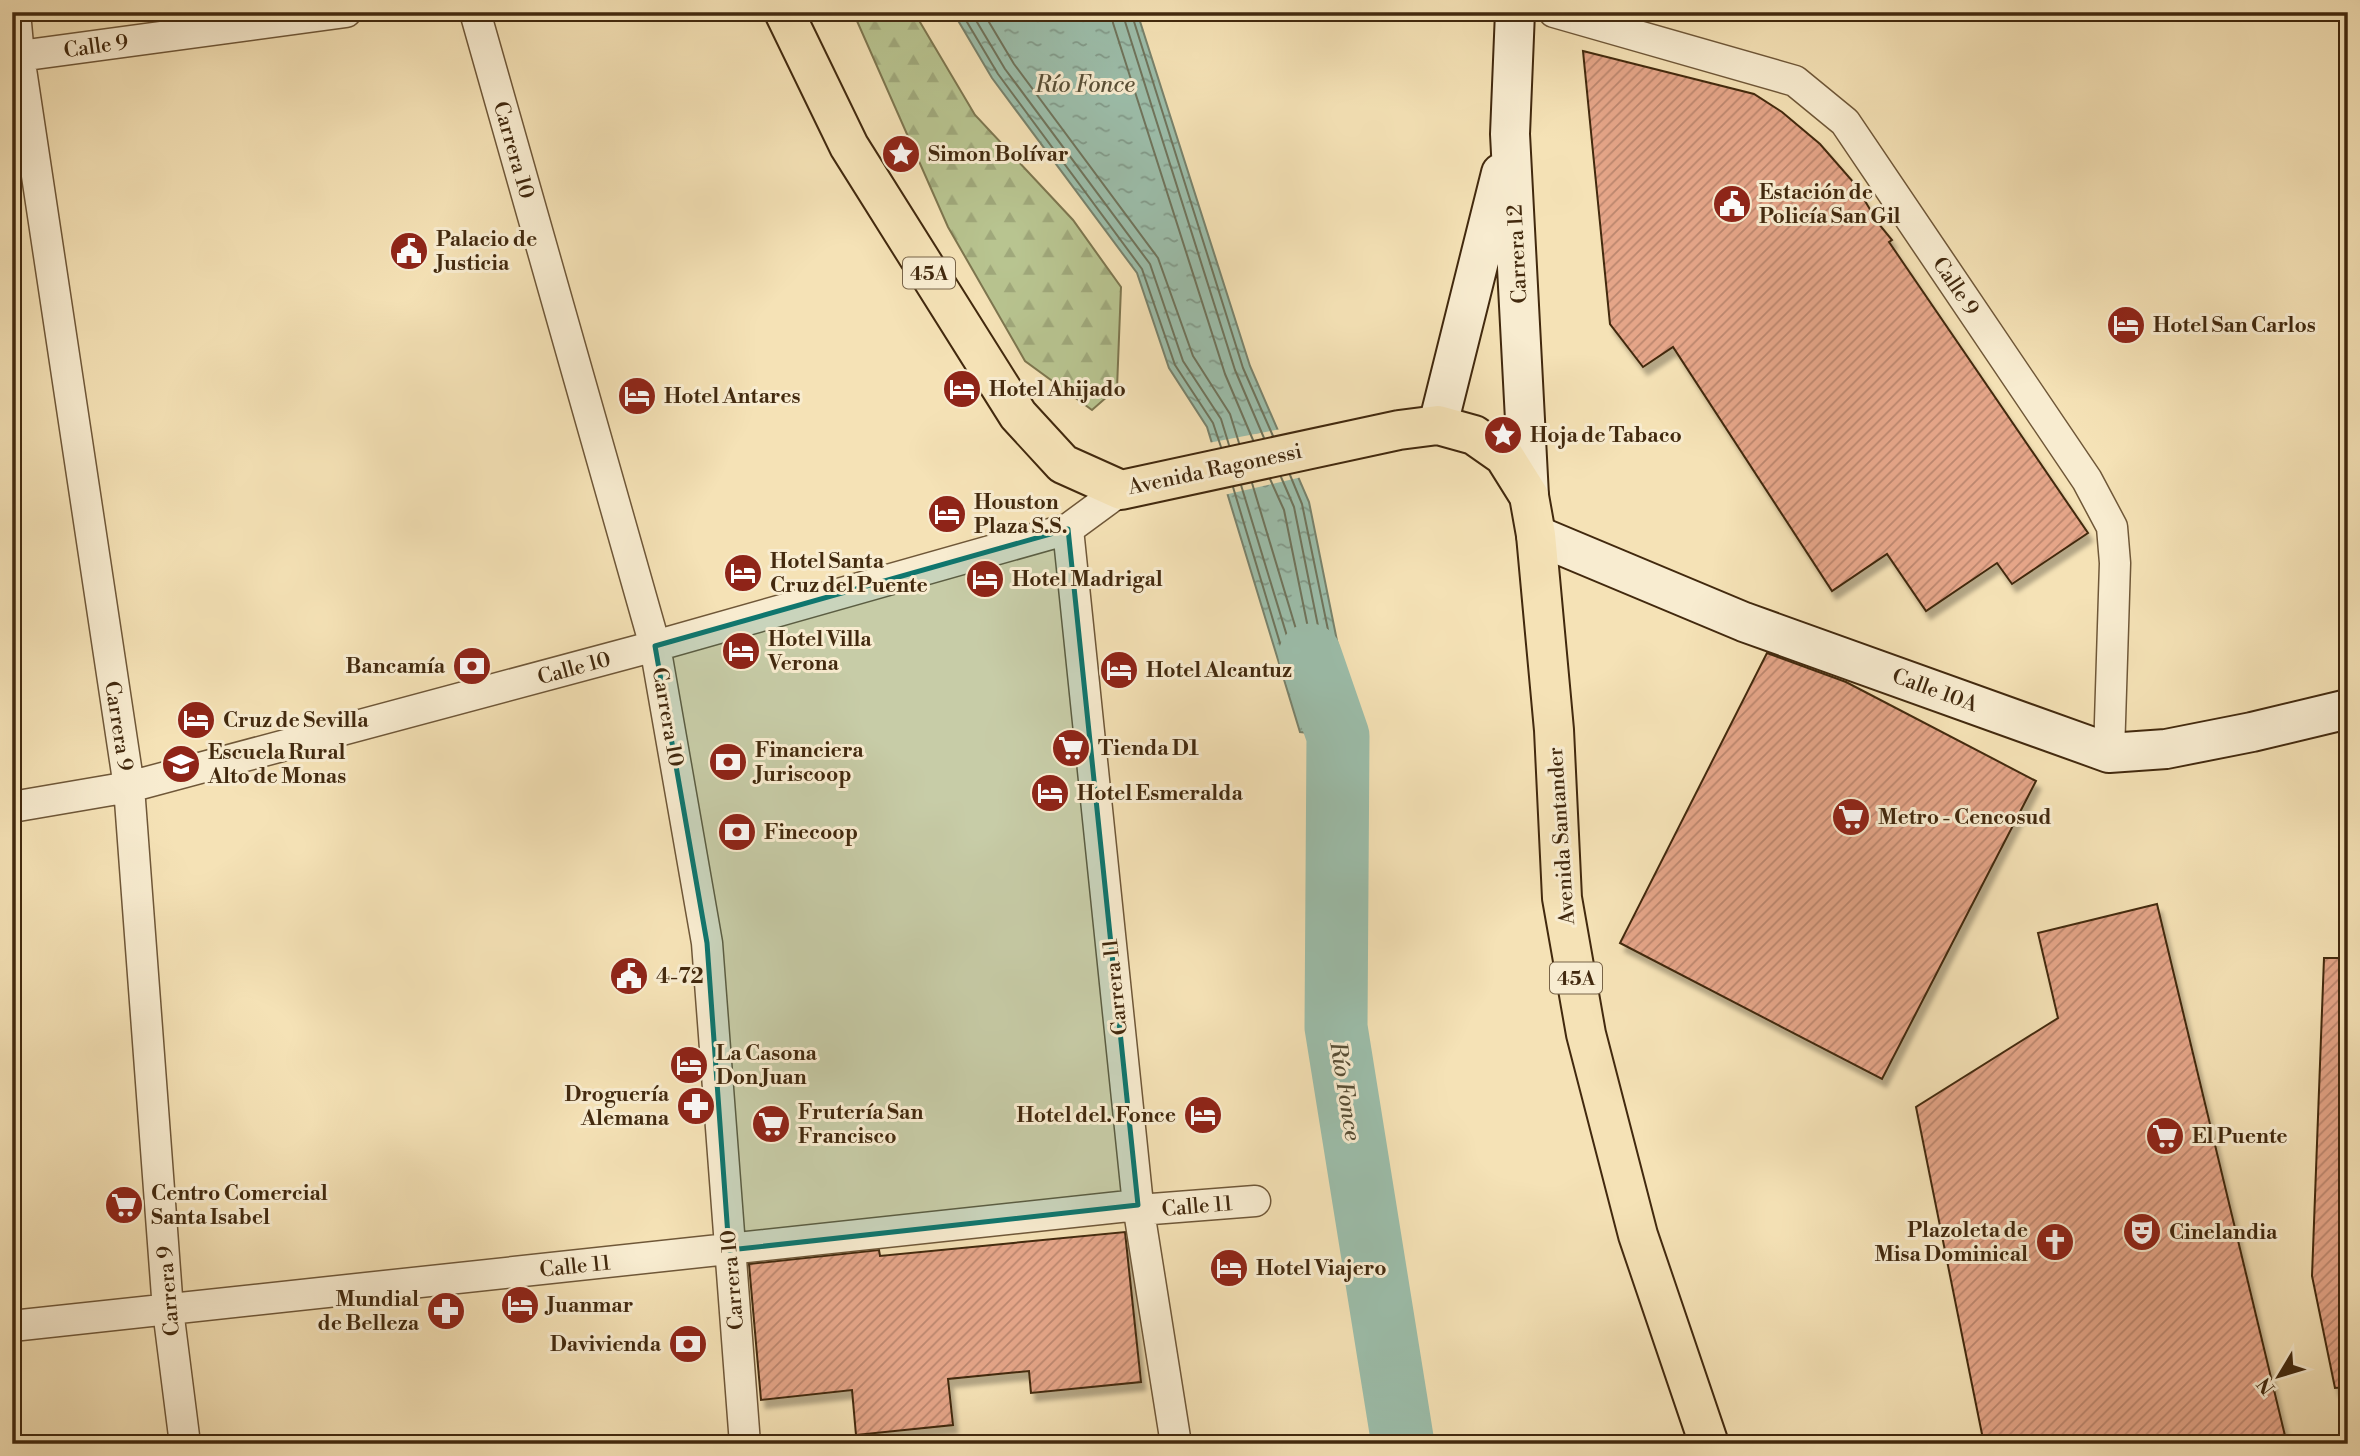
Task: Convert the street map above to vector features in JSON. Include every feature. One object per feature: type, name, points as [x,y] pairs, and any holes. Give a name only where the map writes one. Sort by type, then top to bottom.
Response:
[{"type":"highway","name":"Avenida Ragonessi","points":[[784,12],[849,146],[1018,415],[1063,464],[1121,490],[1399,430]]},
{"type":"highway","name":"Avenida Santander","points":[[1399,430],[1437,425],[1474,435],[1504,456],[1529,496],[1536,535],[1554,730],[1562,898],[1586,1034],[1637,1235],[1709,1444]]},
{"type":"street","name":"Carrera 9","points":[[15,12],[16,57],[128,787],[168,1310],[185,1444]]},
{"type":"street","name":"Calle 9","points":[[16,57],[346,12]]},
{"type":"street","name":"Carrera 10","points":[[475,12],[655,646],[707,943],[745,1444]]},
{"type":"street","name":"Carrera 12","points":[[1515,12],[1510,134],[1529,496]]},
{"type":"street","name":"Calle 9","points":[[1554,12],[1795,81],[1845,122],[2087,480],[2112,527],[2115,562],[2109,753]]},
{"type":"street","points":[[1437,425],[1510,134]]},
{"type":"street","name":"Calle 10","points":[[12,807],[128,787],[655,646],[1068,529],[1121,490]]},
{"type":"street","name":"Carrera 11","points":[[1068,529],[1138,1208],[1176,1444]]},
{"type":"street","name":"Calle 10A","points":[[1536,535],[1744,622],[2109,753],[2179,747],[2348,709]]},
{"type":"street","name":"Calle 11","points":[[12,1326],[1138,1208],[1255,1201]]},
{"type":"highlighted area","points":[[1068,529],[1138,1205],[729,1250],[707,943],[655,646]]},
{"type":"green space","points":[[853,12],[914,12],[975,115],[1073,220],[1121,287],[1117,388],[1092,410],[1025,361],[948,227]]},
{"type":"water","name":"Río Fonce","points":[[953,12],[1137,12],[1250,366],[1309,502],[1352,715],[1338,736],[1300,732],[1207,427],[1169,368],[1137,273],[992,78]]},
{"type":"pier","points":[[1281,429],[1302,477],[1224,495],[1208,443]]},
{"type":"building","points":[[1583,51],[1754,94],[1782,112],[1820,144],[1855,184],[1878,223],[1892,240],[1889,242],[2088,533],[2012,584],[1997,563],[1926,611],[1887,554],[1832,591],[1673,347],[1643,367],[1610,324]]},
{"type":"building","name":"Metro - Cencosud","points":[[1767,653],[1846,682],[2036,781],[1882,1079],[1620,943]]},
{"type":"building","points":[[2157,904],[2287,1444],[1984,1444],[1916,1107],[2058,1018],[2038,933]]},
{"type":"building","points":[[2324,958],[2348,958],[2348,1387],[2335,1388],[2312,1276]]},
{"type":"building","points":[[1125,1232],[1141,1382],[1031,1393],[1029,1371],[948,1379],[953,1425],[856,1435],[852,1390],[761,1400],[749,1264],[879,1250],[880,1256]]},
{"type":"waterway","name":"Río Fonce","points":[[1310,655],[1338,736],[1336,1027],[1403,1444]]},
{"type":"place","name":"Simon Bolívar","points":[[901,154]]},
{"type":"place","name":"Estación de Policía San Gil","points":[[1732,204]]},
{"type":"place","name":"Palacio de Justicia","points":[[409,251]]},
{"type":"place","name":"Hotel San Carlos","points":[[2126,325]]},
{"type":"place","name":"Hotel Ahijado","points":[[962,389]]},
{"type":"place","name":"Hotel Antares","points":[[637,396]]},
{"type":"place","name":"Hoja de Tabaco","points":[[1503,435]]},
{"type":"place","name":"Houston Plaza S.S.","points":[[947,514]]},
{"type":"place","name":"Hotel Santa Cruz del Puente","points":[[743,573]]},
{"type":"place","name":"Hotel Madrigal","points":[[985,579]]},
{"type":"place","name":"Hotel Villa Verona","points":[[741,651]]},
{"type":"place","name":"Bancamía","points":[[472,666]]},
{"type":"place","name":"Hotel Alcantuz","points":[[1119,670]]},
{"type":"place","name":"Cruz de Sevilla","points":[[196,720]]},
{"type":"place","name":"Tienda D1","points":[[1071,748]]},
{"type":"place","name":"Financiera Juriscoop","points":[[728,762]]},
{"type":"place","name":"Escuela Rural Alto de Monas","points":[[181,764]]},
{"type":"place","name":"Hotel Esmeralda","points":[[1050,793]]},
{"type":"place","name":"Metro - Cencosud","points":[[1851,817]]},
{"type":"place","name":"Finecoop","points":[[737,832]]},
{"type":"place","name":"4-72","points":[[629,976]]},
{"type":"place","name":"La Casona Don Juan","points":[[689,1065]]},
{"type":"place","name":"Droguería Alemana","points":[[696,1106]]},
{"type":"place","name":"Hotel del. Fonce","points":[[1203,1115]]},
{"type":"place","name":"Frutería San Francisco","points":[[771,1124]]},
{"type":"place","name":"El Puente","points":[[2165,1136]]},
{"type":"place","name":"Centro Comercial Santa Isabel","points":[[124,1205]]},
{"type":"place","name":"Cinelandia","points":[[2142,1232]]},
{"type":"place","name":"Plazoleta de Misa Dominical","points":[[2055,1242]]},
{"type":"place","name":"Hotel Viajero","points":[[1229,1268]]},
{"type":"place","name":"Juanmar","points":[[520,1305]]},
{"type":"place","name":"Mundial de Belleza","points":[[446,1311]]},
{"type":"place","name":"Davivienda","points":[[688,1344]]}]
